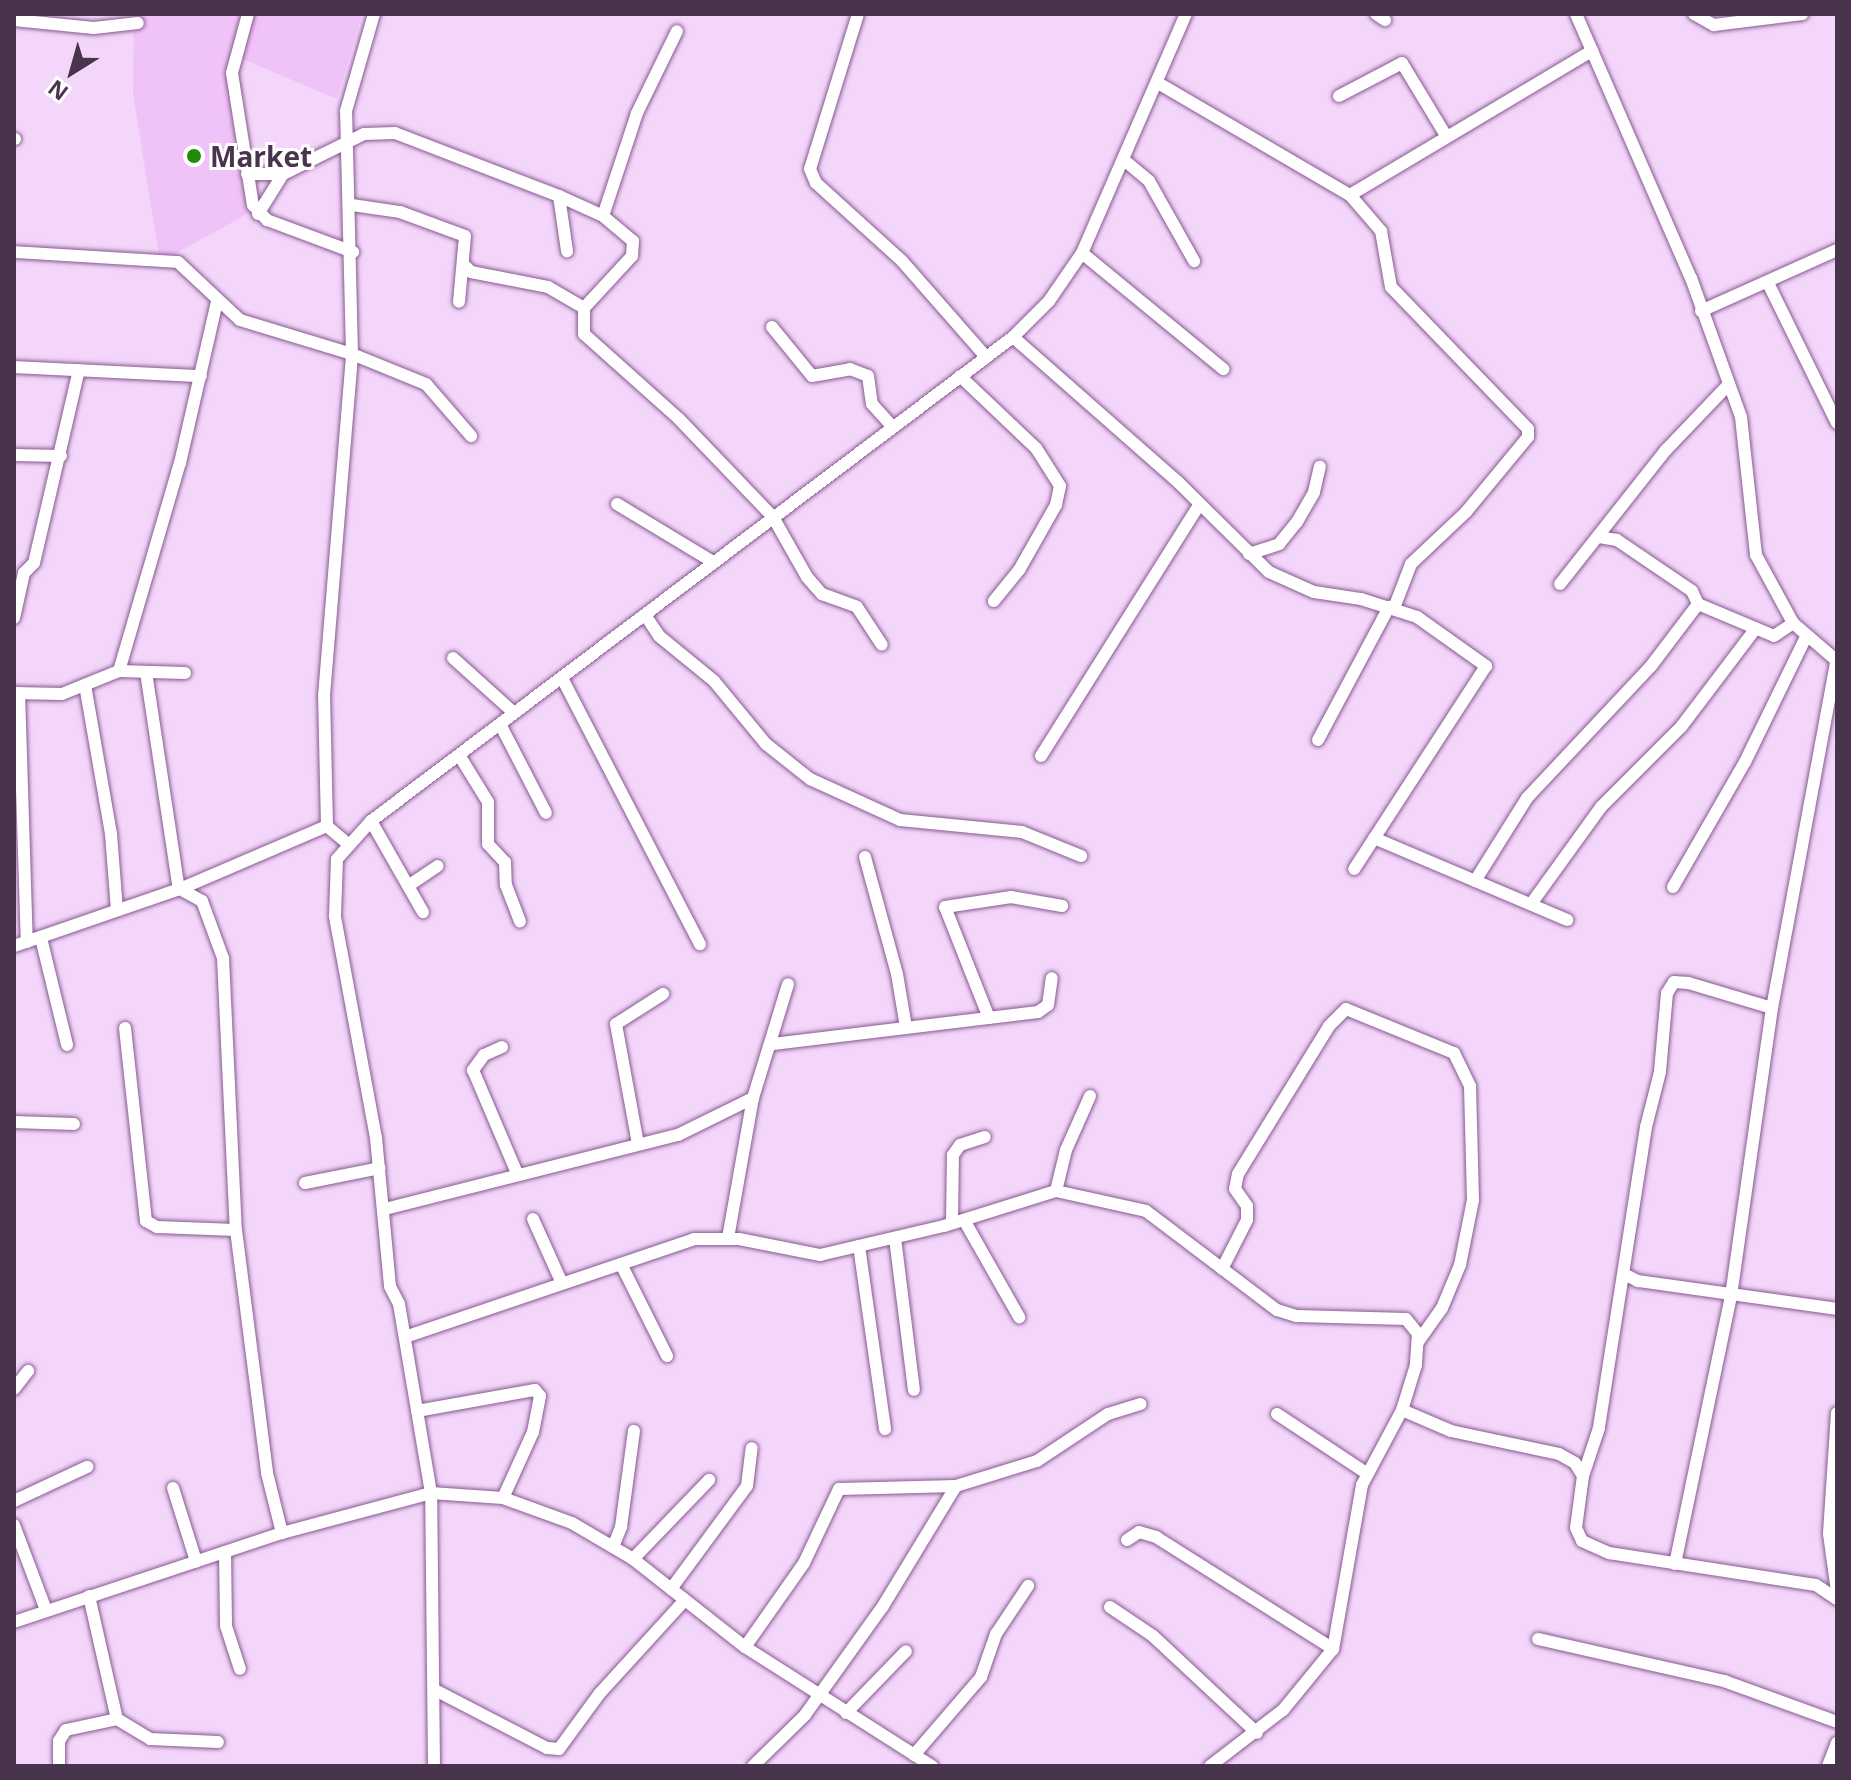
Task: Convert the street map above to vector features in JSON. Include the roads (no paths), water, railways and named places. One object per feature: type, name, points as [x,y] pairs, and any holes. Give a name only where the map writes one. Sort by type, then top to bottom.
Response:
[{"type":"street","points":[[248,14],[232,73],[247,174],[258,214]]},
{"type":"street","points":[[347,843],[327,826],[327,622],[337,578],[352,354],[353,252],[348,104],[374,14]]},
{"type":"street","points":[[858,14],[810,169],[816,183],[902,261],[986,357]]},
{"type":"street","points":[[434,1766],[431,1493],[405,1337],[388,1278],[380,1168],[335,916],[334,867],[347,843],[371,821],[1013,337],[1049,301],[1082,253],[1186,14]]},
{"type":"street","points":[[1576,14],[1701,311],[1741,417],[1756,555],[1793,623],[1836,661],[1772,1008],[1731,1296],[1675,1564]]},
{"type":"street","points":[[1694,14],[1714,25],[1802,14]]},
{"type":"street","points":[[14,20],[94,28],[138,23]]},
{"type":"street","points":[[603,216],[637,113],[677,31]]},
{"type":"street","points":[[1350,195],[1445,134],[1592,51]]},
{"type":"street","points":[[1339,96],[1402,63],[1445,134]]},
{"type":"street","points":[[1158,83],[1350,195],[1381,231],[1391,287],[1445,348],[1528,429],[1528,437],[1466,512],[1411,564],[1392,607],[1318,740]]},
{"type":"street","points":[[247,174],[283,174],[374,132],[395,133],[559,196],[603,216],[629,234],[634,250],[584,308],[581,326],[588,340],[679,419],[773,517],[807,577],[822,594],[857,607],[882,645]]},
{"type":"street","points":[[1124,160],[1149,181],[1194,261]]},
{"type":"street","points":[[258,214],[283,174]]},
{"type":"street","points":[[559,196],[567,251]]},
{"type":"street","points":[[352,205],[400,212],[460,233],[466,242],[459,302]]},
{"type":"street","points":[[258,214],[353,252]]},
{"type":"street","points":[[1701,311],[1837,250]]},
{"type":"street","points":[[14,252],[178,262],[217,302],[257,328],[352,354],[430,387],[471,436]]},
{"type":"street","points":[[1082,253],[1223,369]]},
{"type":"street","points":[[464,265],[471,272],[548,287],[584,308]]},
{"type":"street","points":[[1768,283],[1837,423]]},
{"type":"street","points":[[119,671],[201,376],[217,302]]},
{"type":"street","points":[[772,327],[812,376],[827,377],[850,369],[868,376],[872,404],[893,427]]},
{"type":"street","points":[[1013,337],[1200,504],[1269,572],[1314,592],[1392,607],[1434,627],[1481,659],[1486,671],[1354,869]]},
{"type":"street","points":[[14,367],[201,376]]},
{"type":"street","points":[[14,618],[20,571],[33,567],[79,370]]},
{"type":"street","points":[[960,376],[1036,448],[1060,486],[1056,505],[1019,570],[994,601]]},
{"type":"street","points":[[1560,584],[1666,450],[1729,384]]},
{"type":"street","points":[[14,455],[61,456]]},
{"type":"street","points":[[1249,554],[1279,544],[1297,522],[1314,492],[1320,467]]},
{"type":"street","points":[[617,504],[713,562]]},
{"type":"street","points":[[1041,756],[1200,504]]},
{"type":"street","points":[[1609,524],[1617,540]]},
{"type":"street","points":[[1599,537],[1617,540],[1692,591],[1698,604],[1753,632],[1774,636],[1793,623]]},
{"type":"street","points":[[1475,881],[1527,798],[1651,666],[1698,604]]},
{"type":"street","points":[[645,615],[659,636],[714,681],[766,744],[810,779],[900,820],[1022,832],[1081,856]]},
{"type":"street","points":[[1531,904],[1601,807],[1681,727],[1753,632]]},
{"type":"street","points":[[1673,887],[1745,762],[1806,637]]},
{"type":"street","points":[[453,658],[514,713]]},
{"type":"street","points":[[27,942],[16,693],[62,694],[119,671],[185,673]]},
{"type":"street","points":[[146,672],[179,889]]},
{"type":"street","points":[[562,678],[700,944]]},
{"type":"street","points":[[85,685],[111,834],[117,910]]},
{"type":"street","points":[[500,724],[546,813]]},
{"type":"street","points":[[459,755],[488,802],[488,844],[505,862],[506,885],[520,921]]},
{"type":"street","points":[[371,821],[411,884],[423,912]]},
{"type":"street","points":[[14,946],[179,889],[327,826]]},
{"type":"street","points":[[1374,838],[1567,920]]},
{"type":"street","points":[[865,857],[906,1027]]},
{"type":"street","points":[[411,884],[438,866]]},
{"type":"street","points":[[202,901],[218,874]]},
{"type":"street","points":[[179,889],[202,901],[223,958],[236,1230],[267,1473],[282,1533]]},
{"type":"street","points":[[989,1018],[945,907],[1003,897],[1062,906]]},
{"type":"street","points":[[41,938],[67,1045]]},
{"type":"street","points":[[773,1044],[1044,1010],[1052,978]]},
{"type":"street","points":[[1772,1008],[1688,983],[1674,982],[1667,993],[1663,1055],[1576,1522],[1582,1541],[1609,1553],[1816,1585],[1837,1599]]},
{"type":"street","points":[[728,1238],[753,1098],[773,1044],[788,984]]},
{"type":"street","points":[[638,1144],[616,1024],[663,994]]},
{"type":"street","points":[[1210,1766],[1257,1733],[1283,1710],[1333,1649],[1366,1473],[1402,1410],[1418,1342],[1442,1308],[1460,1265],[1473,1200],[1470,1086],[1454,1053],[1346,1009],[1329,1026],[1238,1174],[1235,1189],[1247,1206],[1247,1220],[1222,1269]]},
{"type":"street","points":[[125,1028],[146,1221],[157,1227],[236,1230]]},
{"type":"street","points":[[502,1047],[484,1055],[473,1070],[517,1173]]},
{"type":"street","points":[[1056,1191],[1066,1150],[1090,1096]]},
{"type":"street","points":[[385,1209],[694,1129],[753,1098]]},
{"type":"street","points":[[14,1122],[74,1124]]},
{"type":"street","points":[[985,1137],[960,1145],[953,1155],[958,1222],[1019,1317]]},
{"type":"street","points":[[305,1183],[380,1168]]},
{"type":"street","points":[[405,1337],[561,1281],[694,1239],[728,1238],[812,1256],[958,1222],[1056,1191],[1146,1211],[1277,1310],[1297,1316],[1400,1317],[1415,1327],[1418,1342]]},
{"type":"street","points":[[533,1219],[561,1281]]},
{"type":"street","points":[[895,1238],[914,1390]]},
{"type":"street","points":[[859,1246],[885,1429]]},
{"type":"street","points":[[621,1264],[667,1356]]},
{"type":"street","points":[[1624,1274],[1638,1281],[1837,1309]]},
{"type":"street","points":[[1621,1290],[1638,1281]]},
{"type":"street","points":[[14,1389],[28,1371]]},
{"type":"street","points":[[417,1411],[535,1390],[540,1396],[533,1432],[503,1498]]},
{"type":"street","points":[[745,1647],[804,1563],[839,1489],[956,1486],[1037,1461],[1108,1414],[1141,1404]]},
{"type":"street","points":[[1402,1410],[1437,1426],[1559,1454],[1575,1463],[1583,1476]]},
{"type":"street","points":[[1837,1413],[1830,1464],[1832,1564],[1837,1592]]},
{"type":"street","points":[[1277,1414],[1366,1473]]},
{"type":"street","points":[[613,1547],[621,1527],[634,1431]]},
{"type":"street","points":[[671,1589],[747,1486],[752,1448]]},
{"type":"street","points":[[1575,1463],[1591,1453]]},
{"type":"street","points":[[14,1501],[87,1467]]},
{"type":"street","points":[[633,1559],[709,1480]]},
{"type":"street","points":[[753,1766],[805,1715],[815,1695],[883,1606],[956,1486]]},
{"type":"street","points":[[173,1488],[196,1561]]},
{"type":"street","points":[[14,1622],[282,1533],[431,1493],[503,1498],[572,1523],[633,1559],[745,1647],[815,1695],[924,1762],[981,1677],[996,1634],[1028,1586]]},
{"type":"street","points":[[14,1525],[46,1610]]},
{"type":"street","points":[[1127,1540],[1139,1532],[1156,1537],[1333,1649]]},
{"type":"street","points":[[225,1552],[226,1626],[240,1669]]},
{"type":"street","points":[[1816,1585],[1832,1564]]},
{"type":"street","points":[[89,1596],[117,1719]]},
{"type":"street","points":[[435,1690],[547,1748],[559,1749],[600,1693],[685,1600]]},
{"type":"street","points":[[1110,1607],[1153,1636],[1257,1733]]},
{"type":"street","points":[[1538,1639],[1724,1681],[1837,1722]]},
{"type":"street","points":[[846,1713],[906,1651]]},
{"type":"street","points":[[59,1766],[59,1741],[66,1730],[117,1719],[150,1739],[218,1742]]},
{"type":"street","points":[[1828,1766],[1837,1743]]},
{"type":"place","name":"Market","points":[[194,156]]}]
